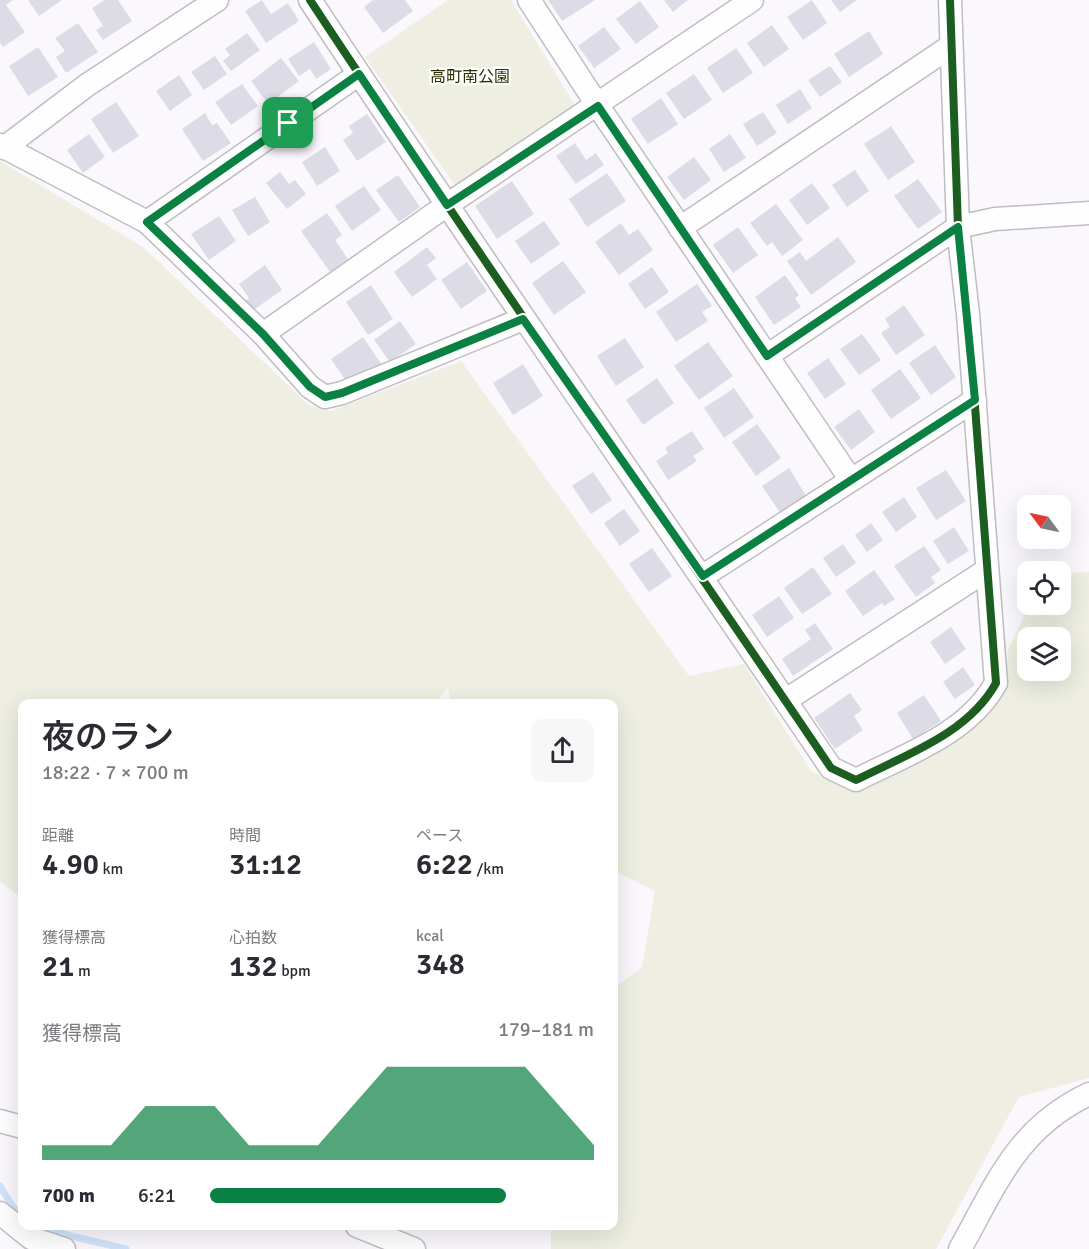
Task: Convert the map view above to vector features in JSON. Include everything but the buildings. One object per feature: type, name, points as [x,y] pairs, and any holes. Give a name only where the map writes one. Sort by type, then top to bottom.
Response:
[{"type":"street","points":[[217,0],[87,85],[2,147],[147,222],[263,334],[310,387],[325,397],[342,393],[523,319]]},
{"type":"street","points":[[310,0],[523,319],[703,576],[831,768],[856,780],[946,734],[986,701],[996,683],[975,400],[958,227],[950,0]]},
{"type":"street","points":[[529,0],[851,480]]},
{"type":"street","points":[[263,334],[447,205],[598,106],[752,0]]},
{"type":"street","points":[[680,228],[951,46]]},
{"type":"street","points":[[147,222],[359,74]]},
{"type":"street","points":[[767,356],[958,227],[995,219],[1089,213]]},
{"type":"street","points":[[703,576],[975,400]]},
{"type":"street","points":[[786,700],[987,570]]},
{"type":"street","points":[[960,1249],[1023,1142],[1061,1107],[1089,1094]]},
{"type":"street","points":[[0,1121],[18,1126]]},
{"type":"street","points":[[0,1213],[18,1228]]},
{"type":"street","points":[[21,1230],[31,1238],[64,1249]]},
{"type":"street","points":[[367,1230],[414,1249]]},
{"type":"green space","name":"高町南公園","points":[[448,0],[511,0],[576,107],[456,187],[365,57]]},
{"type":"green space","points":[[0,161],[143,247],[310,406],[331,411],[461,361],[689,676],[744,664],[811,771],[846,789],[873,782],[960,734],[991,712],[1006,684],[1008,650],[1017,631],[1017,681],[1071,681],[1071,627],[1019,627],[1024,615],[1071,615],[1071,573],[1089,572],[1089,1078],[1019,1097],[936,1249],[551,1249],[551,1230],[618,1230],[618,985],[642,967],[655,891],[618,873],[618,699],[450,699],[448,688],[438,699],[18,699],[18,895],[0,882]]},
{"type":"waterway","points":[[0,1186],[18,1212]]},
{"type":"waterway","points":[[52,1230],[126,1249]]},
{"type":"cycle path","points":[[310,0],[831,768],[856,780],[914,752],[952,730],[984,701],[996,683],[968,314],[958,227],[950,0]]},
{"type":"route","points":[[359,74],[447,205],[598,106],[767,356],[958,227],[975,400],[703,576],[523,319],[342,393],[325,397],[310,387],[263,334],[147,222],[288,123],[359,74]]}]
